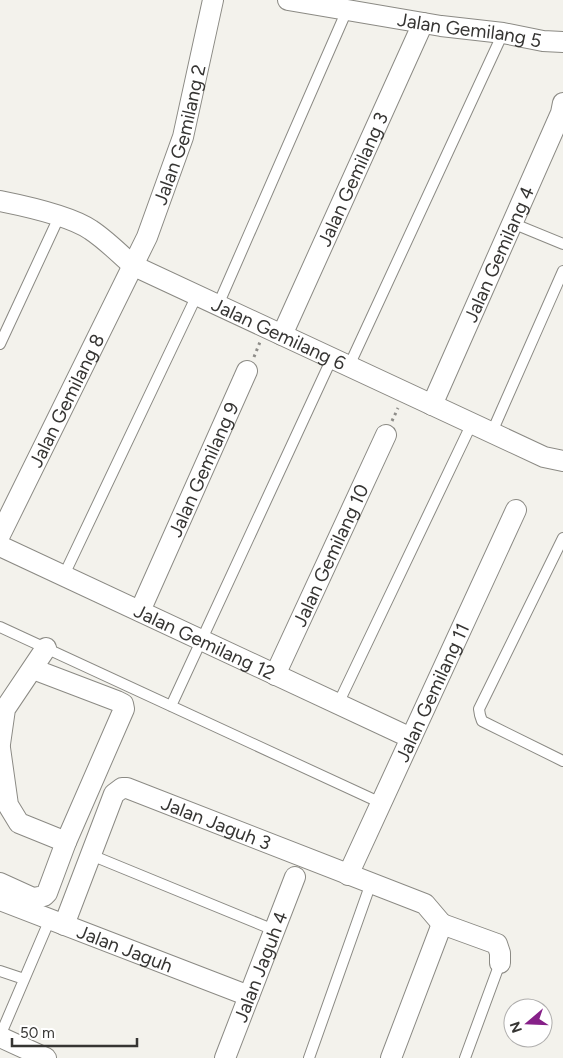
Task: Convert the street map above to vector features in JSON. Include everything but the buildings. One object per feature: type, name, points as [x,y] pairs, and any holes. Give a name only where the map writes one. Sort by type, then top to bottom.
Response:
[{"type":"street","name":"Jalan Gemilang 2","points":[[132,265],[147,237],[183,137],[213,0]]},
{"type":"street","name":"Jalan Gemilang 5","points":[[288,0],[423,23],[504,33],[544,41],[563,42]]},
{"type":"street","name":"Jalan Gemilang 3","points":[[275,331],[423,23]]},
{"type":"street","name":"Jalan Gemilang 4","points":[[432,404],[561,113],[563,103]]},
{"type":"street","name":"Jalan Gemilang 6","points":[[0,201],[26,206],[90,229],[106,240],[132,265],[544,457],[563,461]]},
{"type":"street","name":"Jalan Gemilang 8","points":[[0,535],[132,265]]},
{"type":"street","name":"Jalan Gemilang 9","points":[[140,611],[247,371]]},
{"type":"street","name":"Jalan Gemilang 10","points":[[275,675],[386,435]]},
{"type":"street","name":"Jalan Gemilang 11","points":[[348,875],[516,510]]},
{"type":"street","name":"Jalan Gemilang 12","points":[[0,546],[410,738]]},
{"type":"street","points":[[0,744],[2,708],[33,669],[46,648]]},
{"type":"street","points":[[0,883],[33,898],[44,896],[47,893],[66,842],[124,710],[122,704],[117,701],[33,669]]},
{"type":"street","points":[[0,748],[8,805],[19,823],[66,842]]},
{"type":"street","name":"Jalan Jaguh 3","points":[[57,922],[91,855],[114,794],[122,788],[127,788],[425,904],[442,924]]},
{"type":"street","name":"Jalan Jaguh 4","points":[[227,1057],[248,996],[295,877]]},
{"type":"street","name":"Jalan Jaguh","points":[[0,900],[248,996]]},
{"type":"street","points":[[391,1058],[442,924],[496,944],[500,953],[500,963]]},
{"type":"street","points":[[0,1037],[46,1058]]},
{"type":"lane","points":[[218,305],[348,10]]},
{"type":"lane","points":[[171,706],[200,640],[341,362],[504,33]]},
{"type":"lane","points":[[0,344],[59,217]]},
{"type":"lane","points":[[512,223],[563,244]]},
{"type":"lane","points":[[492,432],[563,271]]},
{"type":"lane","points":[[64,576],[197,295]]},
{"type":"lane","points":[[338,704],[472,423]]},
{"type":"lane","points":[[563,538],[479,709],[482,721],[563,761]]},
{"type":"lane","points":[[0,627],[381,803]]},
{"type":"lane","points":[[91,855],[274,930]]},
{"type":"lane","points":[[309,1058],[371,883]]},
{"type":"lane","points":[[0,1037],[24,979],[57,922]]},
{"type":"lane","points":[[465,1058],[500,963]]},
{"type":"lane","points":[[0,971],[24,979]]},
{"type":"path","points":[[247,371],[275,331]]},
{"type":"path","points":[[386,435],[406,392]]}]
